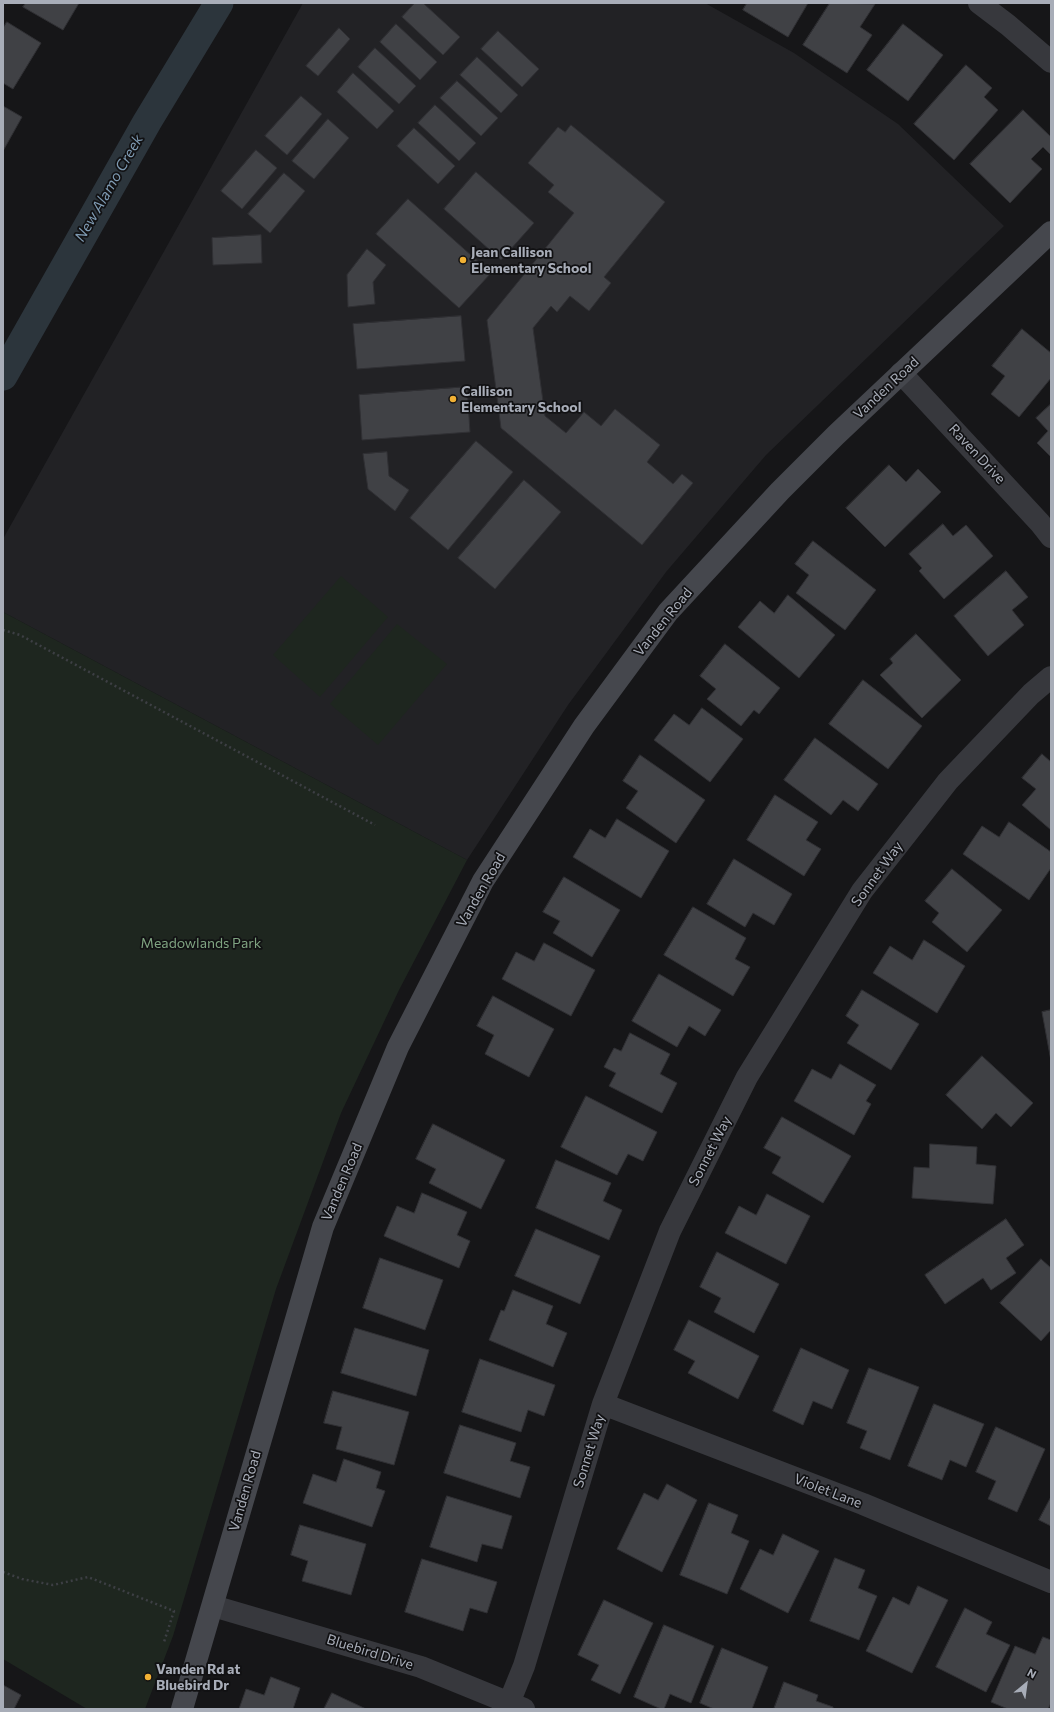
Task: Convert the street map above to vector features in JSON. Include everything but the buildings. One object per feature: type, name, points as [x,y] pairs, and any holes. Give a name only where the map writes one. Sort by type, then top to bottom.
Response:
[{"type":"street","points":[[979,3],[1008,25],[1051,62]]},
{"type":"street","name":"Vanden Road","points":[[182,1709],[213,1606],[256,1451],[323,1227],[398,1047],[483,881],[584,726],[668,612],[780,491],[901,373],[1051,232]]},
{"type":"street","name":"Raven Drive","points":[[901,373],[1030,512],[1051,538]]},
{"type":"street","name":"Sonnet Way","points":[[516,1706],[524,1666],[603,1404],[670,1231],[747,1077],[862,891],[948,781],[1031,694],[1051,677]]},
{"type":"street","name":"Violet Lane","points":[[603,1404],[863,1504],[1051,1582]]},
{"type":"street","name":"Bluebird Drive","points":[[213,1606],[421,1667],[516,1706]]},
{"type":"path","points":[[3,630],[20,636],[375,825]]},
{"type":"path","points":[[3,1572],[22,1579],[53,1585],[88,1577],[174,1611],[164,1642]]},
{"type":"shaded area","name":"Callison Elementary School","points":[[303,3],[705,3],[794,53],[898,124],[1004,226],[766,455],[666,572],[568,705],[467,860],[3,612],[3,539]]},
{"type":"green space","points":[[341,576],[388,617],[320,697],[273,655]]},
{"type":"green space","name":"Meadowlands Park","points":[[3,612],[467,860],[399,990],[341,1113],[276,1289],[173,1636],[145,1709],[87,1709],[3,1659]]},
{"type":"green space","points":[[397,624],[447,664],[378,745],[330,704]]},
{"type":"waterway","name":"New Alamo Creek","points":[[3,376],[147,122],[219,3]]},
{"type":"place","name":"Jean Callison Elementary School","points":[[463,260]]},
{"type":"place","name":"Callison Elementary School","points":[[453,399]]},
{"type":"place","name":"Vanden Rd at Bluebird Dr","points":[[148,1677]]}]
